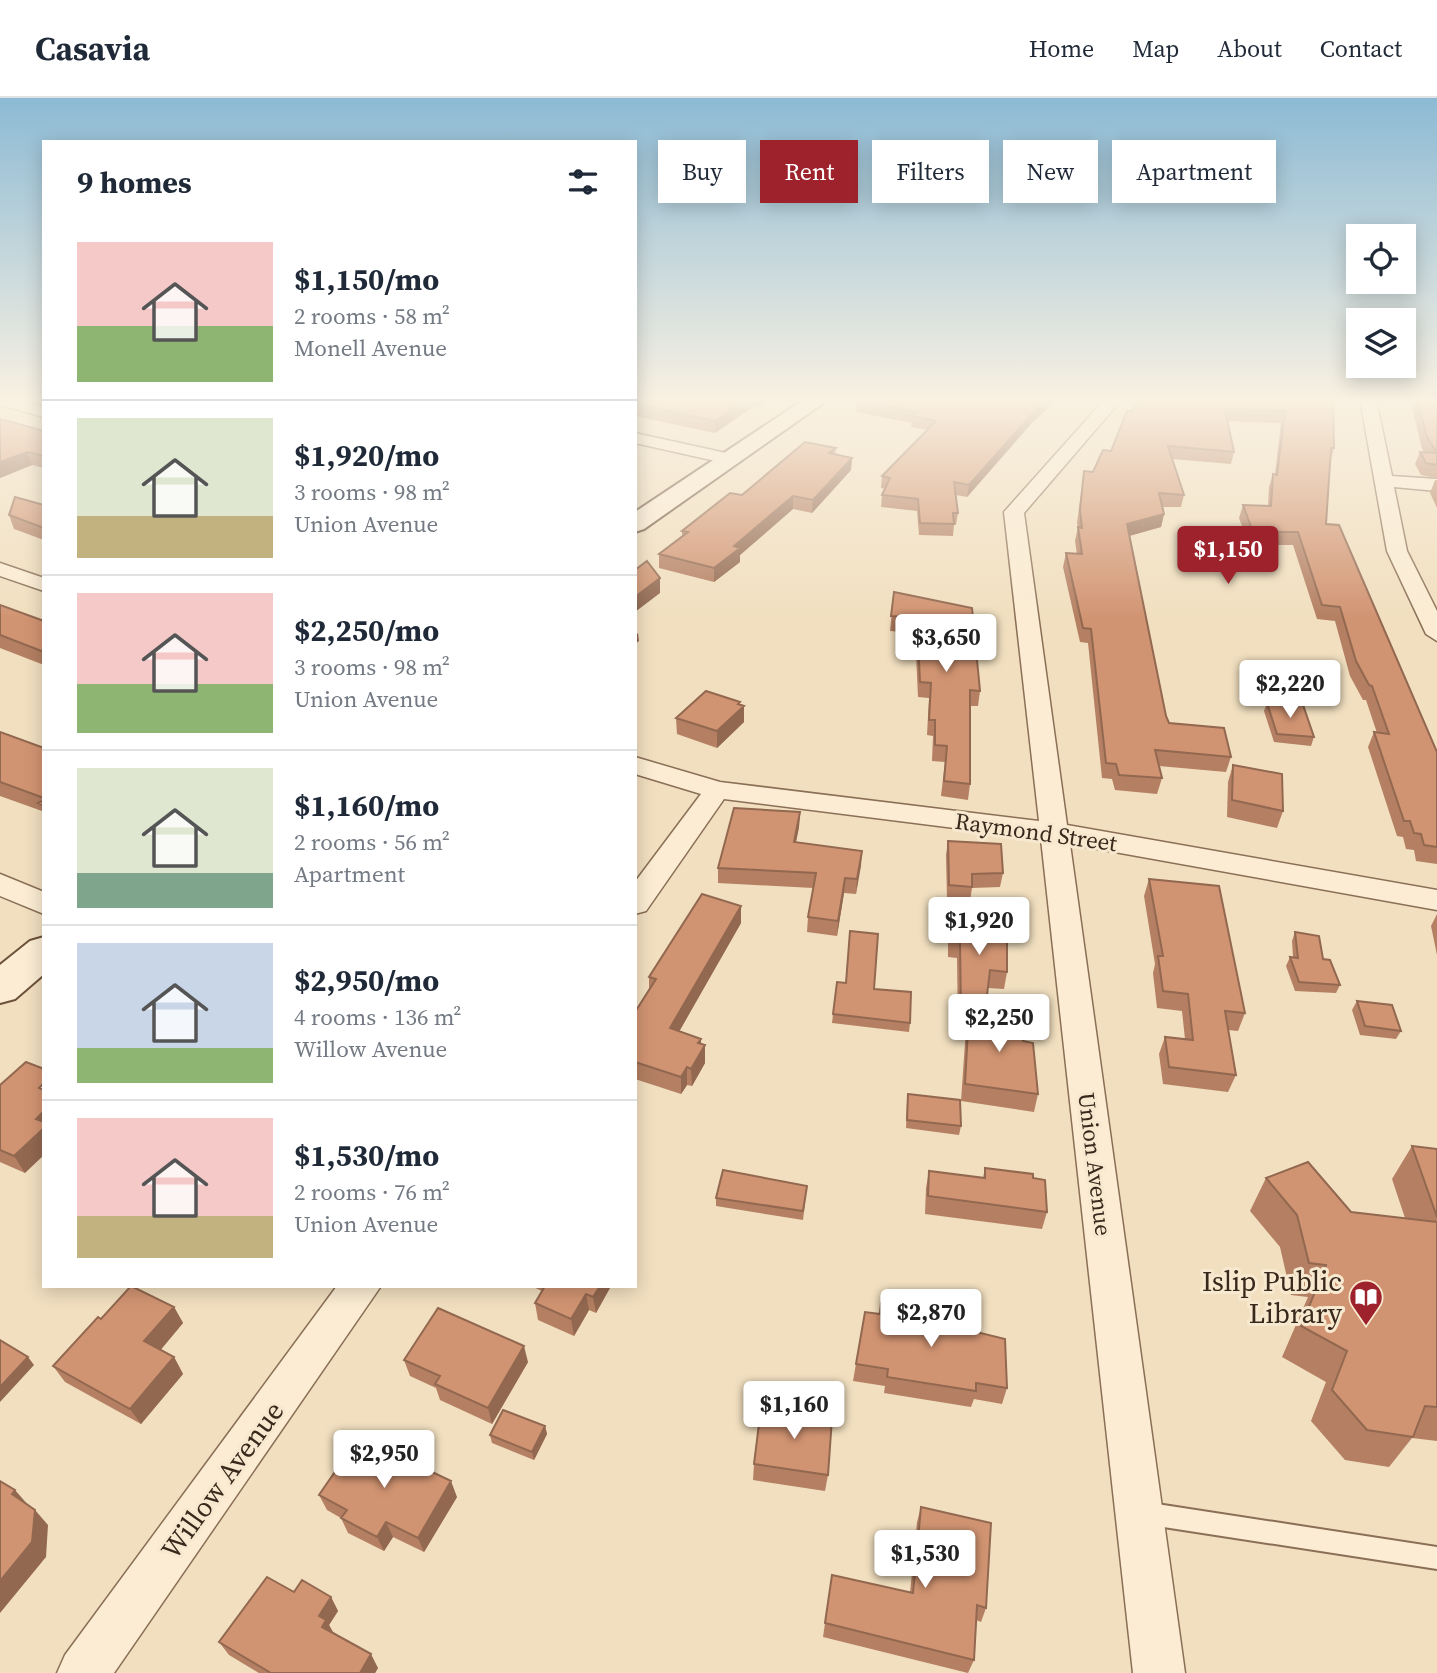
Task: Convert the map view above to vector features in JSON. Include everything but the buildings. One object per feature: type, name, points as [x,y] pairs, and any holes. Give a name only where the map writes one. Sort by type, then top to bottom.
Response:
[{"type":"street","points":[[637,523],[709,472]]},
{"type":"street","name":"Union Avenue","points":[[1049,472],[1014,512],[1159,1673]]},
{"type":"street","points":[[1382,472],[1397,551],[1437,634]]},
{"type":"street","points":[[1384,481],[1437,485]]},
{"type":"street","points":[[0,569],[42,584]]},
{"type":"street","name":"Raymond Street","points":[[637,766],[718,790],[1054,832],[1437,900]]},
{"type":"street","points":[[637,901],[718,790]]},
{"type":"street","points":[[0,884],[42,903]]},
{"type":"street","points":[[0,988],[42,953]]},
{"type":"street","name":"Willow Avenue","points":[[83,1673],[360,1288]]},
{"type":"lane","points":[[1139,1512],[1437,1558]]},
{"type":"place","name":"Islip Public Library","points":[[1366,1327]]}]
